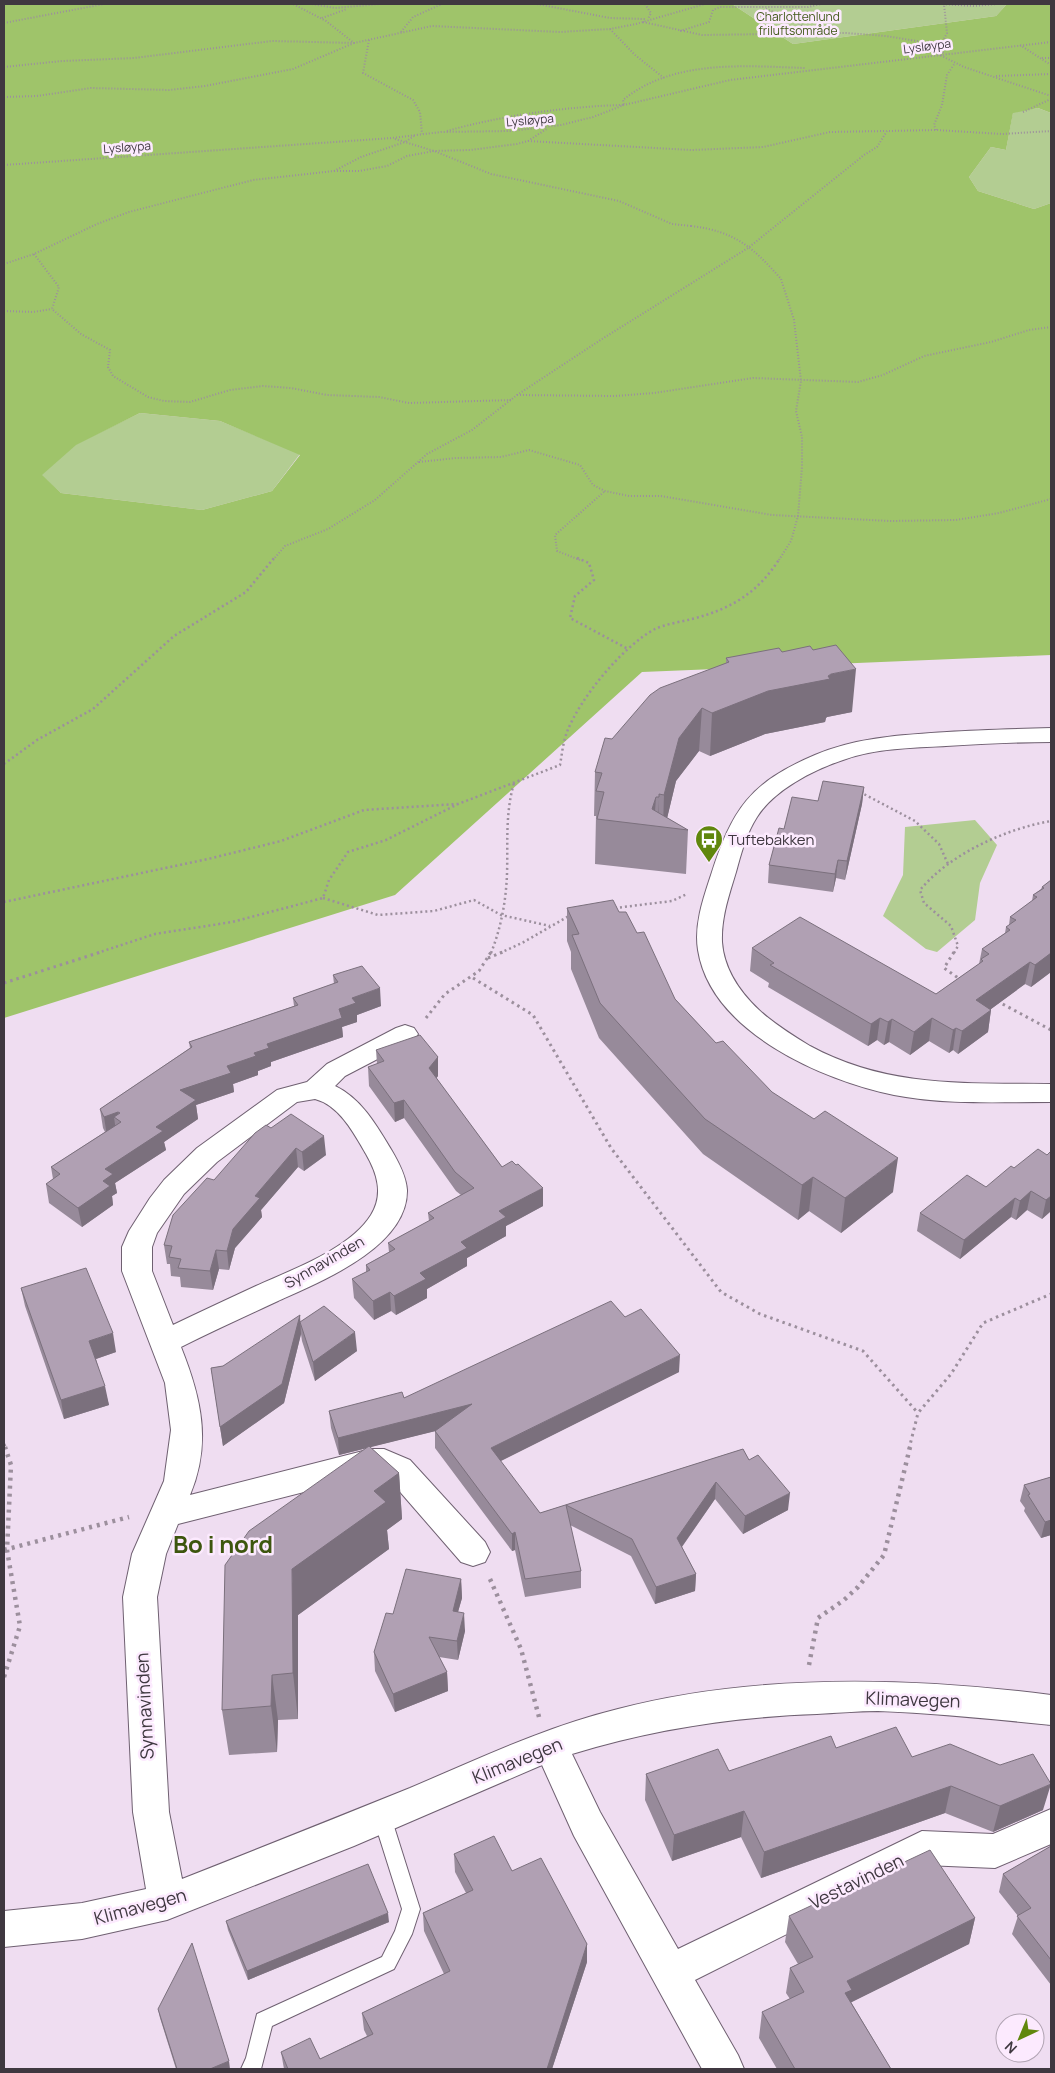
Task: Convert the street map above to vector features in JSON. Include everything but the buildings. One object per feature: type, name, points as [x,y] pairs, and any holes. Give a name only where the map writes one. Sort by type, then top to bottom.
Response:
[{"type":"street","points":[[1051,735],[893,742],[853,750],[817,763],[770,791],[754,805],[745,818],[732,846],[717,896],[710,931],[711,953],[716,973],[741,1008],[776,1038],[800,1053],[848,1073],[894,1086],[971,1093],[1051,1093]]},
{"type":"street","points":[[315,1090],[336,1070],[405,1034]]},
{"type":"street","name":"Synnavinden","points":[[165,1342],[323,1267],[361,1243],[382,1221],[390,1204],[391,1179],[363,1127],[340,1099],[329,1093],[315,1090],[300,1092],[287,1096],[251,1121],[207,1156],[174,1188],[143,1231],[136,1255],[137,1272],[165,1342],[183,1394],[187,1430],[183,1468],[167,1514],[149,1554],[140,1597],[151,1812],[167,1902]]},
{"type":"street","points":[[167,1514],[371,1462],[384,1462],[399,1469],[473,1552]]},
{"type":"street","name":"Klimavegen","points":[[4,1929],[82,1921],[167,1902],[382,1817],[550,1745],[618,1724],[703,1708],[756,1702],[876,1696],[963,1700],[1051,1710]]},
{"type":"street","points":[[550,1745],[587,1824],[724,2069]]},
{"type":"street","name":"Vestavinden","points":[[669,1973],[922,1848],[995,1850],[1051,1826]]},
{"type":"lane","points":[[250,2069],[255,2062],[264,2020],[388,1963],[403,1934],[411,1909],[382,1817]]},
{"type":"path","points":[[4,22],[104,4]]},
{"type":"path","points":[[293,4],[321,18],[354,43]]},
{"type":"path","points":[[312,4],[335,8],[379,4]]},
{"type":"path","points":[[401,33],[407,21],[423,11],[442,4]]},
{"type":"path","points":[[448,4],[524,4]]},
{"type":"path","points":[[536,4],[610,18],[648,20]]},
{"type":"path","points":[[645,4],[651,14],[648,20]]},
{"type":"path","points":[[4,97],[38,96],[91,88],[169,90],[205,86],[293,69],[354,43],[442,26],[560,32],[610,29],[705,4]]},
{"type":"path","points":[[752,4],[796,21],[812,33]]},
{"type":"path","points":[[677,31],[708,22],[713,10],[720,7],[808,7],[821,4]]},
{"type":"path","points":[[940,4],[974,6],[998,4]]},
{"type":"path","points":[[943,53],[941,45],[947,33],[944,4]]},
{"type":"path","points":[[321,18],[350,8]]},
{"type":"path","points":[[642,22],[677,31],[701,34],[752,36],[812,33],[877,36],[924,41],[941,45]]},
{"type":"path","points":[[610,29],[619,41],[642,63],[664,78]]},
{"type":"path","points":[[369,40],[363,73],[413,100],[420,112],[422,134]]},
{"type":"path","points":[[4,67],[62,61],[134,58],[272,41],[354,43]]},
{"type":"path","name":"Lysløypa","points":[[4,165],[392,138],[441,132],[510,131],[549,127],[593,117],[624,105],[730,80],[814,68],[1051,42]]},
{"type":"path","points":[[1020,45],[1051,65]]},
{"type":"path","points":[[937,54],[955,63],[1051,98]]},
{"type":"path","points":[[1039,57],[1051,58]]},
{"type":"path","points":[[936,130],[934,125],[942,104],[947,75],[955,63]]},
{"type":"path","points":[[441,132],[478,123],[523,116],[624,105],[623,100],[628,96],[664,78],[685,71],[709,67],[736,66],[814,68]]},
{"type":"path","points":[[993,76],[1051,74]]},
{"type":"path","points":[[1023,112],[1051,98]]},
{"type":"path","points":[[528,141],[549,127]]},
{"type":"path","points":[[4,264],[34,254],[97,224],[129,212],[253,180],[286,175],[359,171],[387,166],[407,156],[434,152],[507,146],[528,141],[691,150],[763,147],[830,132],[936,130],[1002,134],[1051,132]]},
{"type":"path","points":[[4,764],[38,740],[93,709],[174,636],[246,592],[285,546],[328,529],[375,500],[427,454],[472,430],[517,395],[602,339],[748,248],[877,146],[887,131]]},
{"type":"path","points":[[334,171],[361,158],[405,142],[414,135]]},
{"type":"path","points":[[323,898],[329,880],[348,852],[386,840],[458,804],[560,765],[567,732],[585,697],[628,649],[656,630],[718,612],[741,600],[772,570],[791,541],[798,516],[802,437],[796,411],[801,381],[794,320],[781,279],[765,261],[748,248],[716,229],[672,224],[619,201],[491,174],[392,138]]},
{"type":"path","points":[[1051,156],[1051,178]]},
{"type":"path","points":[[34,254],[59,286],[52,309]]},
{"type":"path","points":[[4,311],[32,312],[52,309]]},
{"type":"path","points":[[52,309],[80,334],[110,350],[108,367],[114,376],[148,397],[164,401],[190,402],[230,390],[263,386],[291,388],[327,395],[379,397],[408,403],[513,400]]},
{"type":"path","points":[[517,395],[615,396],[654,393],[753,378],[836,382],[870,380],[924,356],[991,342],[1029,330],[1051,327]]},
{"type":"path","points":[[418,462],[456,458],[501,457],[530,450],[580,465],[593,485],[605,491],[629,496],[660,496],[772,515],[890,521],[956,520],[999,513],[1051,499]]},
{"type":"path","points":[[605,491],[555,535],[557,551],[589,563],[594,580],[576,596],[570,618],[628,649]]},
{"type":"path","points":[[405,1034],[425,1019],[445,994],[473,978],[488,958],[506,890],[505,823],[507,803],[514,783]]},
{"type":"path","points":[[858,792],[915,821],[940,844],[948,864]]},
{"type":"path","points":[[4,902],[208,859],[280,841],[325,822],[364,810],[458,804]]},
{"type":"path","points":[[964,982],[944,968],[958,946],[951,926],[924,903],[920,890],[930,877],[968,850],[1039,823],[1051,821]]},
{"type":"path","points":[[612,909],[672,902],[688,893],[717,896]]},
{"type":"path","points":[[4,983],[154,934],[232,922],[323,898],[378,915],[434,911],[474,900],[500,915],[550,926]]},
{"type":"path","points":[[488,958],[522,943],[569,916],[578,915]]},
{"type":"path","points":[[473,978],[533,1015],[611,1148],[721,1292],[760,1314],[863,1351],[918,1413]]},
{"type":"path","points":[[994,999],[1051,1030]]},
{"type":"path","points":[[808,1672],[818,1618],[858,1588],[884,1555],[918,1413],[951,1374],[984,1323],[1051,1294]]},
{"type":"path","points":[[4,1444],[11,1465],[5,1550],[20,1626],[4,1677]]},
{"type":"path","points":[[5,1550],[111,1521],[147,1514],[167,1514]]},
{"type":"path","points":[[473,1552],[494,1586],[521,1649],[535,1706],[550,1745]]},
{"type":"green space","points":[[4,4],[732,4],[793,44],[996,16],[1007,4],[1051,4],[1051,113],[1038,108],[1013,113],[1006,150],[991,147],[969,177],[978,191],[1034,209],[1051,203],[1051,655],[642,672],[395,895],[4,1018]],"holes":[[[140,413],[220,421],[300,455],[272,491],[202,510],[61,493],[42,475],[76,445]]]},
{"type":"green space","name":"Charlottenlund friluftsområde","points":[[732,4],[1007,4],[996,16],[793,44]]},
{"type":"green space","points":[[1038,108],[1051,113],[1051,203],[1034,209],[978,191],[969,177],[991,147],[1006,150],[1013,112]]},
{"type":"green space","points":[[140,413],[220,421],[300,454],[272,491],[202,510],[61,493],[41,475],[76,444]]},
{"type":"green space","points":[[975,820],[997,845],[980,883],[975,920],[937,952],[926,949],[883,916],[903,875],[905,827]]},
{"type":"place","name":"Tuftebakken","points":[[709,863]]},
{"type":"district","name":"Bo i nord","points":[[223,1543]]}]
